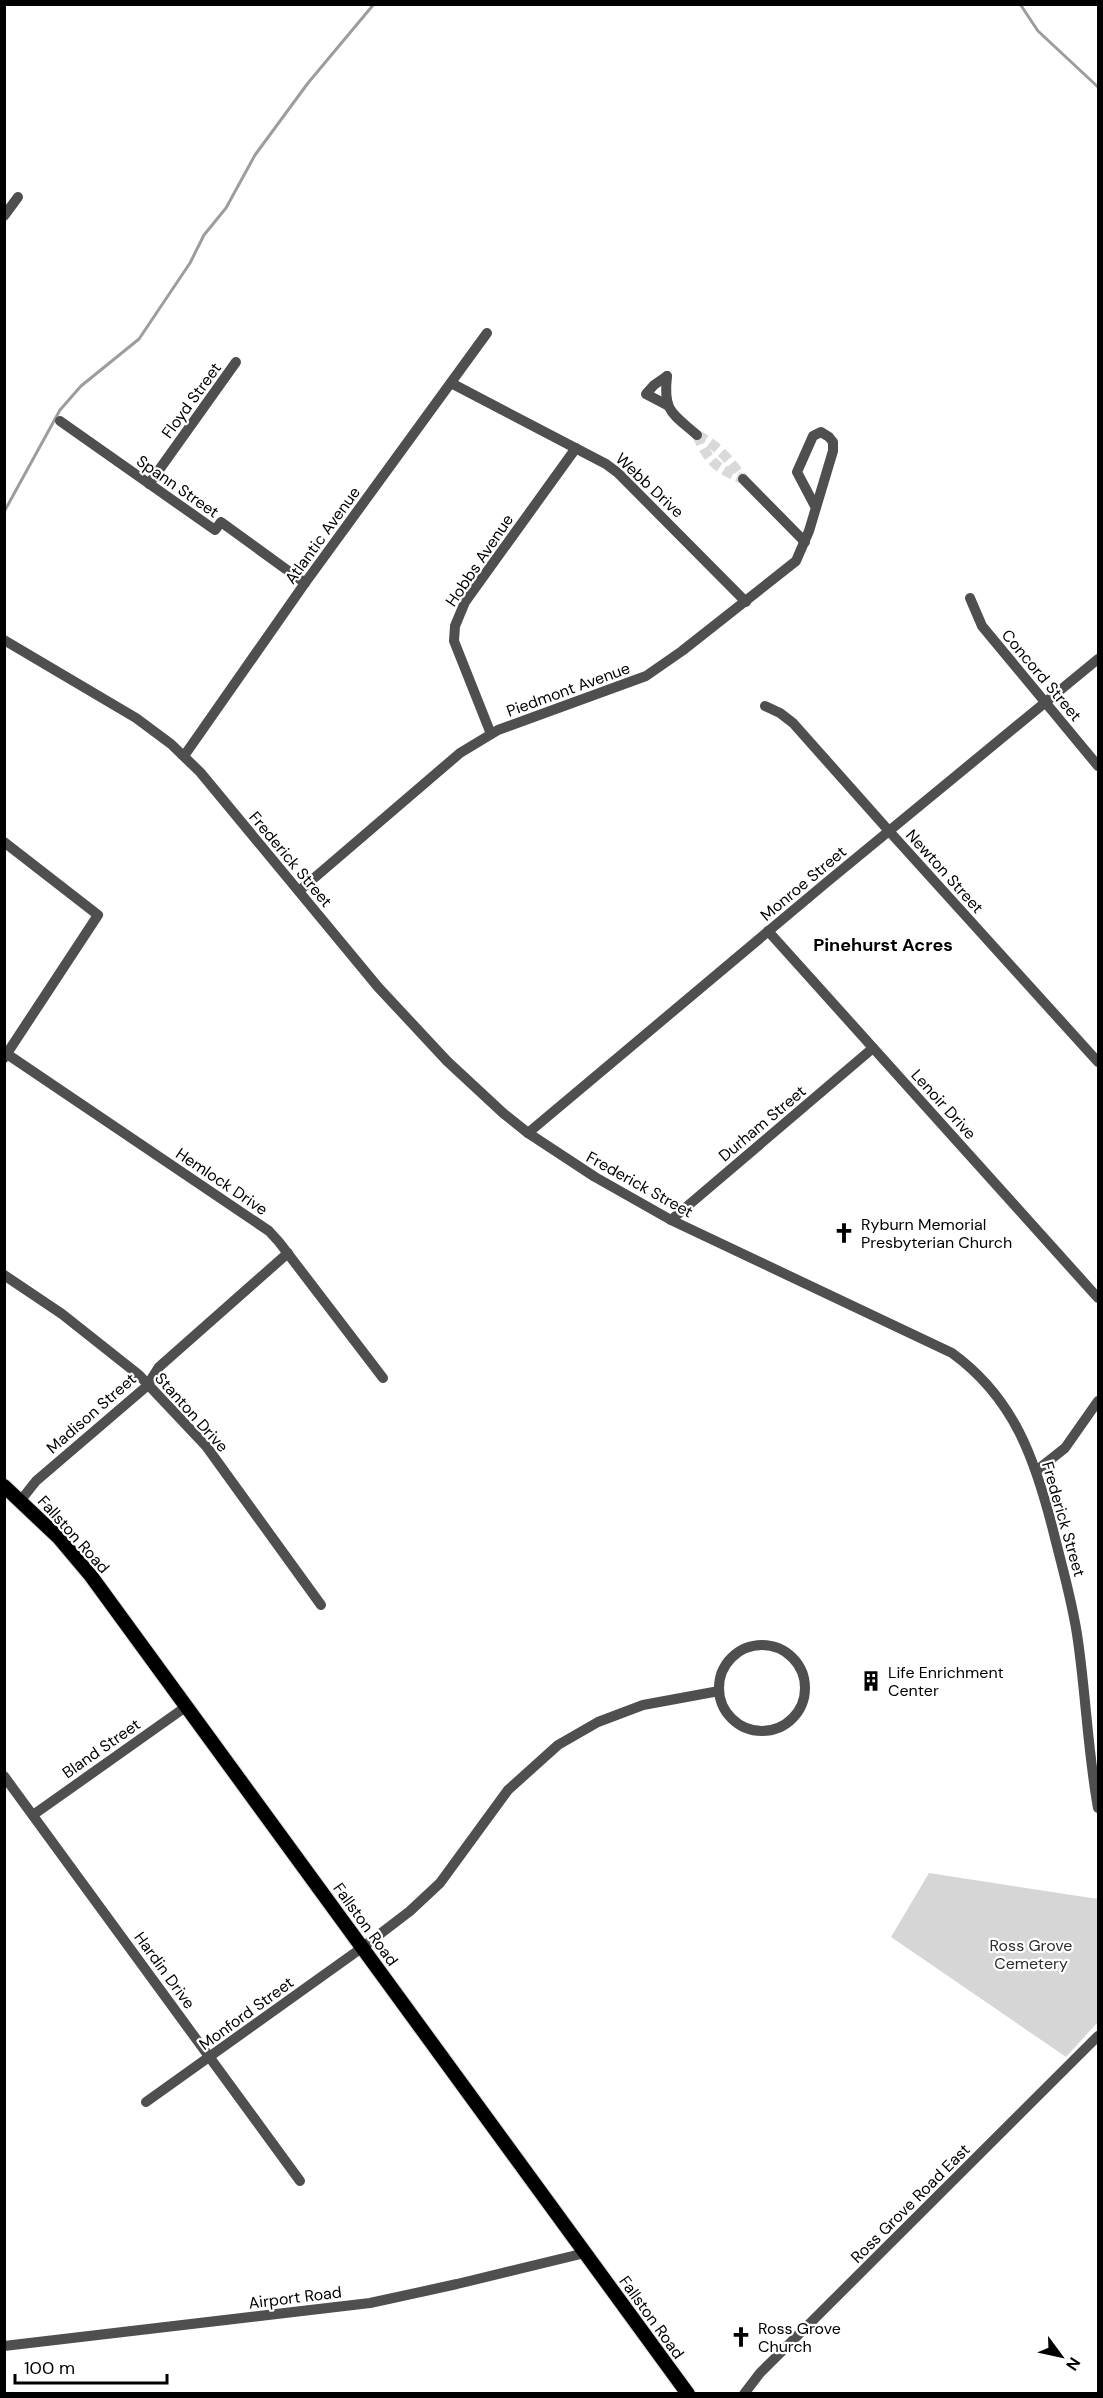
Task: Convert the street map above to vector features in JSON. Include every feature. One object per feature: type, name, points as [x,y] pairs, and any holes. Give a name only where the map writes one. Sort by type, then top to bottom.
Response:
[{"type":"main road","name":"Fallston Road","points":[[4,1486],[21,1500],[87,1570],[688,2394]]},
{"type":"street","points":[[4,216],[18,197]]},
{"type":"street","name":"Atlantic Avenue","points":[[184,756],[305,583],[487,333]]},
{"type":"street","name":"Floyd Street","points":[[149,484],[236,362]]},
{"type":"street","name":"Webb Drive","points":[[451,383],[606,464],[618,473],[746,602]]},
{"type":"street","points":[[667,405],[697,435]]},
{"type":"street","name":"Spann Street","points":[[60,421],[215,530],[221,522],[305,583]]},
{"type":"street","name":"Piedmont Avenue","points":[[299,891],[460,753],[491,734],[646,676],[746,602],[796,561],[805,542],[820,496],[833,447],[830,437],[817,432],[797,472],[816,508]]},
{"type":"street","name":"Hobbs Avenue","points":[[491,734],[456,648],[455,626],[459,612],[576,448]]},
{"type":"street","points":[[743,479],[805,542]]},
{"type":"street","name":"Concord Street","points":[[970,598],[982,626],[1098,766]]},
{"type":"street","name":"Frederick Street","points":[[4,640],[136,718],[184,756],[200,772],[378,987],[447,1061],[528,1133],[575,1165],[671,1220],[952,1353],[971,1367],[1001,1400],[1023,1440],[1036,1471],[1072,1604],[1098,1808]]},
{"type":"street","name":"Monroe Street","points":[[528,1133],[1098,659]]},
{"type":"street","name":"Newton Street","points":[[765,706],[780,713],[793,723],[1098,1062]]},
{"type":"street","points":[[4,842],[98,915],[5,1055]]},
{"type":"street","name":"Lenoir Drive","points":[[768,932],[1098,1298]]},
{"type":"street","name":"Durham Street","points":[[671,1220],[873,1048]]},
{"type":"street","name":"Hemlock Drive","points":[[5,1055],[268,1231],[288,1253],[383,1378]]},
{"type":"street","name":"Madison Street","points":[[21,1500],[36,1481],[147,1386],[159,1367],[288,1253]]},
{"type":"street","name":"Stanton Drive","points":[[4,1275],[62,1314],[126,1364],[206,1446],[321,1605]]},
{"type":"street","points":[[1036,1471],[1065,1448],[1098,1401]]},
{"type":"street","points":[[757,1646],[778,1648],[790,1655],[799,1666],[804,1680],[805,1694],[800,1708],[792,1719],[781,1727],[767,1731],[753,1731],[734,1721],[722,1704],[718,1691],[720,1676],[726,1663],[737,1653],[757,1646]]},
{"type":"street","name":"Monford Street","points":[[146,2102],[410,1911],[440,1883],[508,1790],[558,1745],[598,1722],[644,1705],[718,1691]]},
{"type":"street","name":"Bland Street","points":[[33,1815],[187,1706]]},
{"type":"street","name":"Hardin Drive","points":[[4,1776],[300,2181]]},
{"type":"street","name":"Ross Grove Road East","points":[[744,2394],[760,2373],[1098,2036]]},
{"type":"street","name":"Airport Road","points":[[4,2346],[370,2303],[585,2253]]},
{"type":"green space","name":"Ross Grove Cemetery","points":[[929,1873],[1098,1899],[1098,2022],[1066,2057],[891,1937]]},
{"type":"waterway","points":[[4,512],[60,410],[81,386],[139,339],[190,263],[204,235],[226,208],[255,155],[308,83],[374,4]]},
{"type":"waterway","points":[[1020,4],[1038,31],[1098,87]]},
{"type":"tunnel","points":[[697,435],[705,452],[714,463],[743,479]]},
{"type":"tunnel","points":[[697,435],[723,454],[743,479]]},
{"type":"place","name":"Ryburn Memorial Presbyterian Church","points":[[844,1233]]},
{"type":"place","name":"Life Enrichment Center","points":[[871,1681]]},
{"type":"place","name":"Ross Grove Church","points":[[741,2337]]},
{"type":"district","name":"Pinehurst Acres","points":[[883,945]]}]
